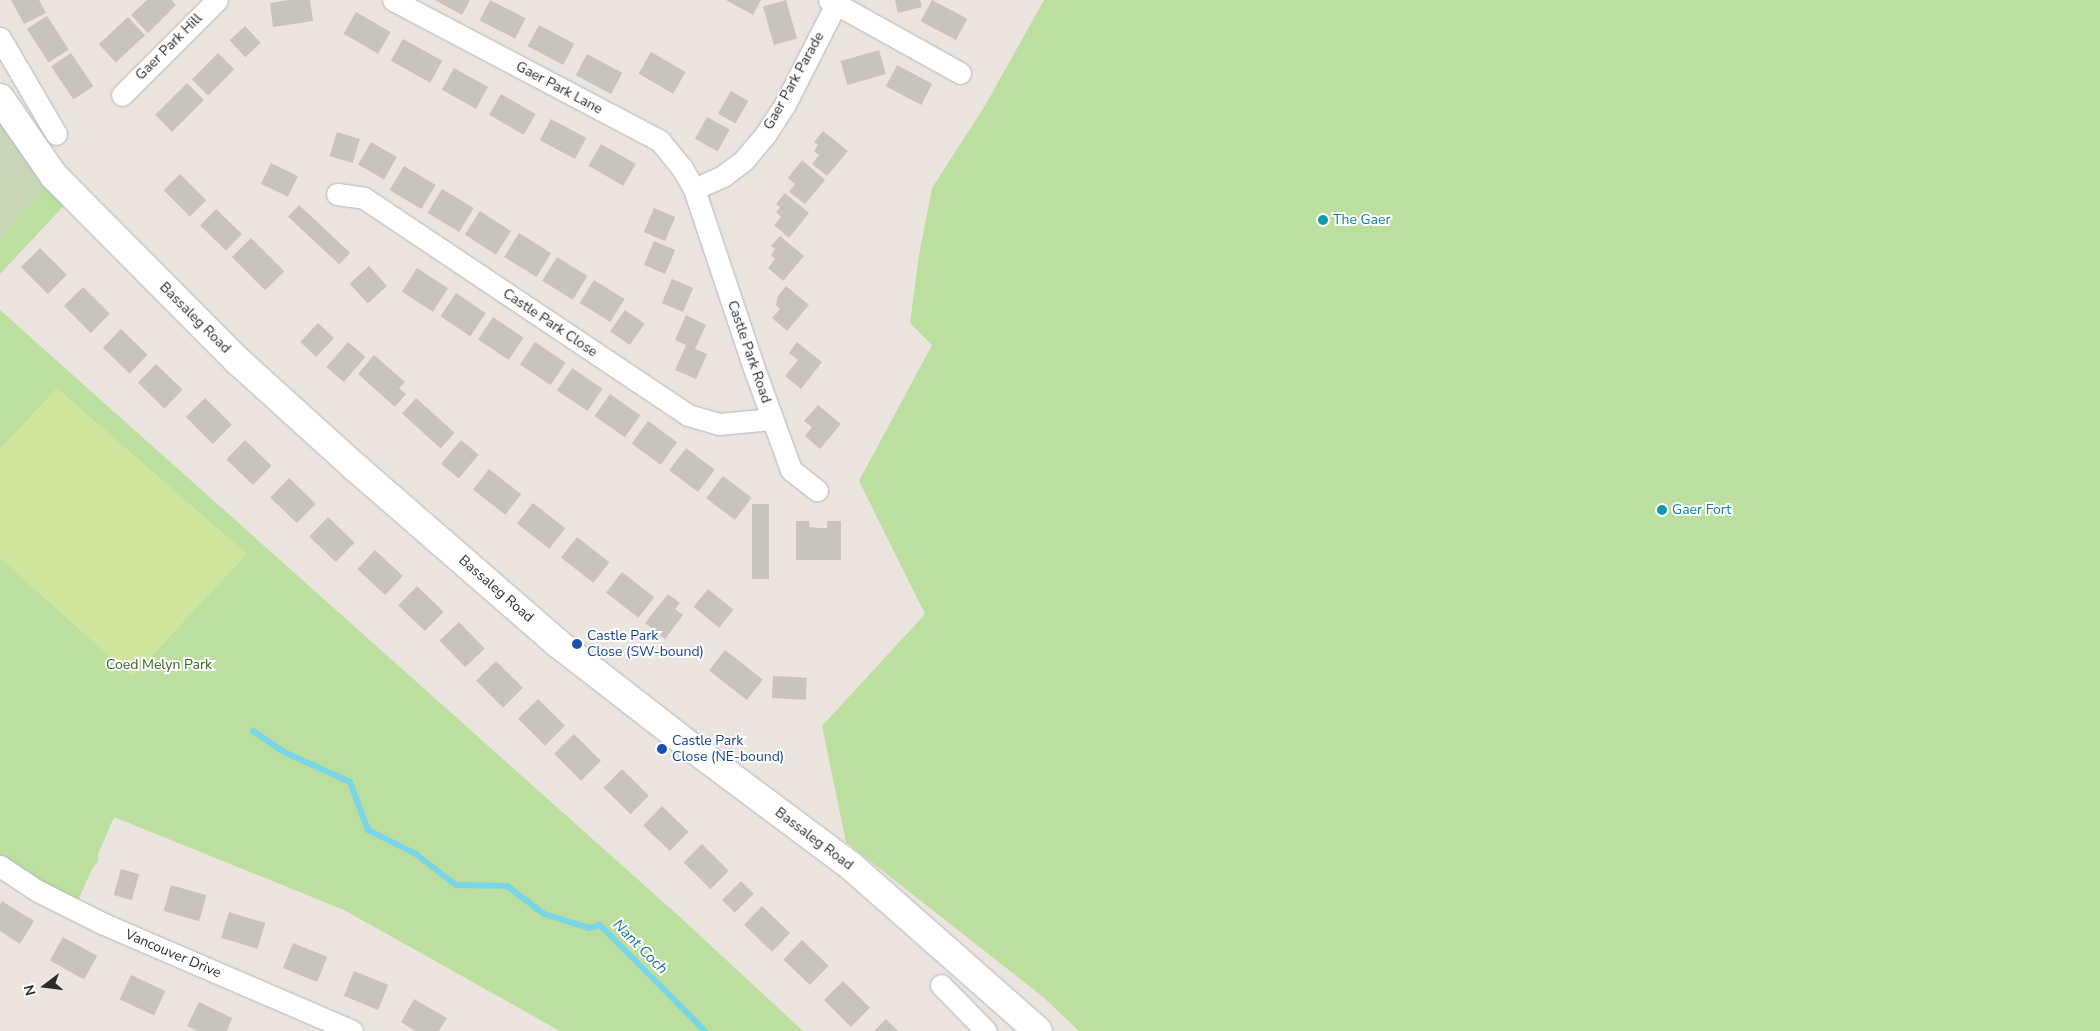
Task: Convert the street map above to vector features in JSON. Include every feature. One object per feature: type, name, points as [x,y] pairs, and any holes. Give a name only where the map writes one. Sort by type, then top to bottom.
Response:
[{"type":"street","name":"Gaer Park Hill","points":[[122,95],[217,0]]},
{"type":"street","name":"Gaer Park Lane","points":[[393,0],[660,141],[682,168],[696,196]]},
{"type":"street","name":"Gaer Park Parade","points":[[696,196],[744,160],[765,135],[785,104],[834,1]]},
{"type":"street","points":[[834,1],[960,73]]},
{"type":"street","points":[[0,38],[56,134]]},
{"type":"street","name":"Bassaleg Road","points":[[0,98],[54,176],[238,361],[355,468],[556,642],[690,746],[851,866],[1038,1031]]},
{"type":"street","name":"Castle Park Close","points":[[337,194],[364,198],[688,415],[718,424],[772,419]]},
{"type":"street","name":"Castle Park Road","points":[[696,196],[791,470],[817,490]]},
{"type":"street","name":"Vancouver Drive","points":[[0,866],[36,890],[104,924],[352,1031]]},
{"type":"street","points":[[941,985],[986,1031]]},
{"type":"green space","name":"Gaer Fort","points":[[1044,0],[2100,0],[2100,1031],[1079,1031],[1043,997],[846,842],[822,726],[925,614],[859,481],[932,345],[910,323],[919,255],[932,188],[986,104]]},
{"type":"green space","points":[[0,98],[54,176],[0,238]]},
{"type":"green space","points":[[0,141],[74,195],[0,274]]},
{"type":"green space","name":"Coed Melyn Park","points":[[0,310],[681,918],[803,1031],[560,1031],[344,910],[114,817],[98,854],[98,862],[93,867],[79,898],[70,907],[0,866]]},
{"type":"green space","points":[[57,388],[247,554],[132,677],[0,558],[0,449]]},
{"type":"building","points":[[11,0],[39,0],[46,13],[24,24]]},
{"type":"building","points":[[147,0],[172,0],[176,5],[148,33],[131,15]]},
{"type":"building","points":[[289,0],[310,0],[313,21],[273,27],[270,3]]},
{"type":"building","points":[[435,0],[470,0],[462,15]]},
{"type":"building","points":[[490,0],[526,18],[515,39],[480,20]]},
{"type":"building","points":[[726,0],[761,0],[753,15]]},
{"type":"building","points":[[786,0],[797,38],[774,45],[763,7]]},
{"type":"building","points":[[895,0],[920,0],[922,7],[898,13]]},
{"type":"building","points":[[932,0],[967,19],[956,40],[921,21]]},
{"type":"building","points":[[356,12],[391,32],[378,54],[344,34]]},
{"type":"building","points":[[47,16],[69,50],[49,63],[27,29]]},
{"type":"building","points":[[128,17],[145,35],[116,63],[99,44]]},
{"type":"building","points":[[539,25],[574,44],[563,65],[528,46]]},
{"type":"building","points":[[245,26],[261,43],[245,57],[230,40]]},
{"type":"building","points":[[403,39],[442,61],[430,83],[391,61]]},
{"type":"building","points":[[879,50],[886,74],[847,85],[841,61]]},
{"type":"building","points":[[651,52],[686,72],[673,94],[638,74]]},
{"type":"building","points":[[71,53],[93,86],[73,100],[51,66]]},
{"type":"building","points":[[218,53],[234,69],[208,95],[192,79]]},
{"type":"building","points":[[587,54],[622,73],[611,94],[576,75]]},
{"type":"building","points":[[897,65],[932,84],[921,105],[886,86]]},
{"type":"building","points":[[454,68],[488,87],[476,109],[442,90]]},
{"type":"building","points":[[187,83],[204,100],[172,132],[155,115]]},
{"type":"building","points":[[731,91],[748,101],[735,124],[718,114]]},
{"type":"building","points":[[501,94],[536,114],[524,135],[489,115]]},
{"type":"building","points":[[707,117],[730,130],[718,151],[695,139]]},
{"type":"building","points":[[551,119],[586,138],[575,159],[540,140]]},
{"type":"building","points":[[823,131],[848,151],[827,176],[812,164],[819,155],[814,151],[818,145],[814,142]]},
{"type":"building","points":[[337,132],[360,139],[353,163],[330,156]]},
{"type":"building","points":[[371,142],[397,157],[384,180],[358,165]]},
{"type":"building","points":[[601,144],[636,164],[623,186],[588,166]]},
{"type":"building","points":[[802,160],[825,180],[805,204],[789,192],[795,184],[788,178]]},
{"type":"building","points":[[271,163],[298,176],[288,197],[261,184]]},
{"type":"building","points":[[404,166],[436,185],[421,209],[390,190]]},
{"type":"building","points":[[180,174],[206,200],[190,216],[164,190]]},
{"type":"building","points":[[442,189],[474,208],[459,232],[428,213]]},
{"type":"building","points":[[785,193],[809,213],[789,238],[774,225],[781,217],[776,212],[780,207],[776,204]]},
{"type":"building","points":[[299,205],[350,253],[339,264],[288,217]]},
{"type":"building","points":[[654,208],[675,217],[665,241],[644,232]]},
{"type":"building","points":[[216,209],[242,234],[226,251],[200,226]]},
{"type":"building","points":[[480,211],[511,231],[496,255],[465,234]]},
{"type":"building","points":[[519,233],[551,253],[536,277],[504,257]]},
{"type":"building","points":[[780,236],[804,256],[783,281],[768,268],[775,259],[771,255],[775,249],[771,246]]},
{"type":"building","points":[[251,238],[284,271],[265,290],[232,257]]},
{"type":"building","points":[[654,241],[675,250],[665,274],[644,265]]},
{"type":"building","points":[[40,248],[67,275],[48,294],[21,267]]},
{"type":"building","points":[[557,257],[588,276],[573,300],[542,281]]},
{"type":"building","points":[[369,266],[387,286],[368,303],[350,283]]},
{"type":"building","points":[[417,268],[448,288],[433,312],[402,291]]},
{"type":"building","points":[[672,279],[693,288],[683,312],[662,303]]},
{"type":"building","points":[[594,280],[625,299],[610,322],[580,303]]},
{"type":"building","points":[[786,286],[809,305],[787,331],[772,318],[780,309],[776,305],[778,296]]},
{"type":"building","points":[[83,287],[110,314],[91,333],[64,306]]},
{"type":"building","points":[[456,293],[486,313],[470,336],[440,316]]},
{"type":"building","points":[[625,310],[645,324],[630,345],[610,331]]},
{"type":"building","points":[[686,315],[706,325],[695,349],[707,354],[696,379],[675,370],[686,345],[675,340]]},
{"type":"building","points":[[493,317],[524,338],[509,360],[478,339]]},
{"type":"building","points":[[318,323],[334,338],[316,357],[300,342]]},
{"type":"building","points":[[121,329],[148,355],[130,373],[103,348]]},
{"type":"building","points":[[348,342],[365,357],[344,382],[326,367]]},
{"type":"building","points":[[535,342],[566,363],[551,385],[520,364]]},
{"type":"building","points":[[797,342],[822,362],[801,389],[785,376],[798,360],[789,353]]},
{"type":"building","points":[[374,355],[405,382],[399,388],[406,394],[395,407],[358,374]]},
{"type":"building","points":[[156,364],[183,390],[165,408],[138,383]]},
{"type":"building","points":[[572,368],[603,389],[588,411],[557,390]]},
{"type":"building","points":[[610,394],[640,415],[625,437],[595,416]]},
{"type":"building","points":[[205,398],[232,425],[213,444],[186,417]]},
{"type":"building","points":[[416,398],[455,433],[441,448],[402,414]]},
{"type":"building","points":[[818,405],[841,424],[820,449],[805,436],[812,427],[804,421]]},
{"type":"building","points":[[648,421],[677,442],[661,465],[632,444]]},
{"type":"building","points":[[245,440],[272,466],[253,485],[226,459]]},
{"type":"building","points":[[461,440],[479,455],[459,479],[441,464]]},
{"type":"building","points":[[686,448],[715,470],[698,492],[669,470]]},
{"type":"building","points":[[489,469],[521,494],[505,515],[473,489]]},
{"type":"building","points":[[723,476],[752,498],[735,520],[706,498]]},
{"type":"building","points":[[289,478],[316,504],[297,523],[270,497]]},
{"type":"building","points":[[533,503],[565,528],[549,549],[517,523]]},
{"type":"building","points":[[752,504],[769,504],[769,579],[752,579]]},
{"type":"building","points":[[328,517],[355,543],[336,562],[309,536]]},
{"type":"building","points":[[796,521],[809,521],[810,527],[827,528],[827,521],[841,521],[841,560],[796,560]]},
{"type":"building","points":[[577,537],[609,562],[593,583],[561,557]]},
{"type":"building","points":[[375,550],[403,576],[385,595],[357,569]]},
{"type":"building","points":[[622,572],[654,597],[638,618],[606,592]]},
{"type":"building","points":[[417,586],[444,612],[425,631],[398,605]]},
{"type":"building","points":[[708,589],[734,610],[719,628],[694,607]]},
{"type":"building","points":[[668,594],[680,603],[675,609],[683,615],[665,639],[645,623]]},
{"type":"building","points":[[459,622],[485,649],[465,667],[440,641]]},
{"type":"building","points":[[725,650],[763,680],[747,700],[709,670]]},
{"type":"building","points":[[496,661],[523,688],[503,708],[476,681]]},
{"type":"building","points":[[773,676],[807,678],[806,700],[772,698]]},
{"type":"building","points":[[538,699],[565,726],[545,746],[518,719]]},
{"type":"building","points":[[574,734],[601,761],[581,781],[554,754]]},
{"type":"building","points":[[622,769],[649,796],[630,814],[604,787]]},
{"type":"building","points":[[662,806],[689,832],[670,851],[643,825]]},
{"type":"building","points":[[702,844],[729,871],[710,889],[684,862]]},
{"type":"building","points":[[121,869],[139,874],[132,900],[114,895]]},
{"type":"building","points":[[741,881],[754,894],[735,913],[722,900]]},
{"type":"building","points":[[171,885],[207,895],[199,921],[164,911]]},
{"type":"building","points":[[2,901],[34,921],[20,944],[0,931],[0,905]]},
{"type":"building","points":[[762,906],[790,933],[772,952],[744,925]]},
{"type":"building","points":[[229,912],[265,923],[257,949],[221,938]]},
{"type":"building","points":[[63,937],[97,956],[84,980],[50,961]]},
{"type":"building","points":[[802,940],[829,966],[810,985],[783,959]]},
{"type":"building","points":[[293,943],[327,957],[317,982],[283,968]]},
{"type":"building","points":[[354,971],[388,985],[378,1010],[344,996]]},
{"type":"building","points":[[131,975],[165,991],[154,1016],[120,999]]},
{"type":"building","points":[[843,981],[870,1008],[851,1027],[824,1000]]},
{"type":"building","points":[[414,999],[447,1018],[439,1031],[415,1031],[401,1022]]},
{"type":"building","points":[[199,1002],[232,1018],[227,1031],[197,1031],[187,1026]]},
{"type":"building","points":[[886,1019],[898,1031],[874,1031]]},
{"type":"waterway","name":"Nant Coch","points":[[253,731],[284,752],[350,782],[368,830],[416,854],[456,885],[507,886],[544,914],[589,928],[600,925],[705,1031]]},
{"type":"place","name":"The Gaer","points":[[1323,220]]},
{"type":"place","name":"Gaer Fort","points":[[1662,510]]},
{"type":"place","name":"Castle Park Close (SW-bound)","points":[[577,644]]},
{"type":"place","name":"Castle Park Close (NE-bound)","points":[[662,749]]}]
